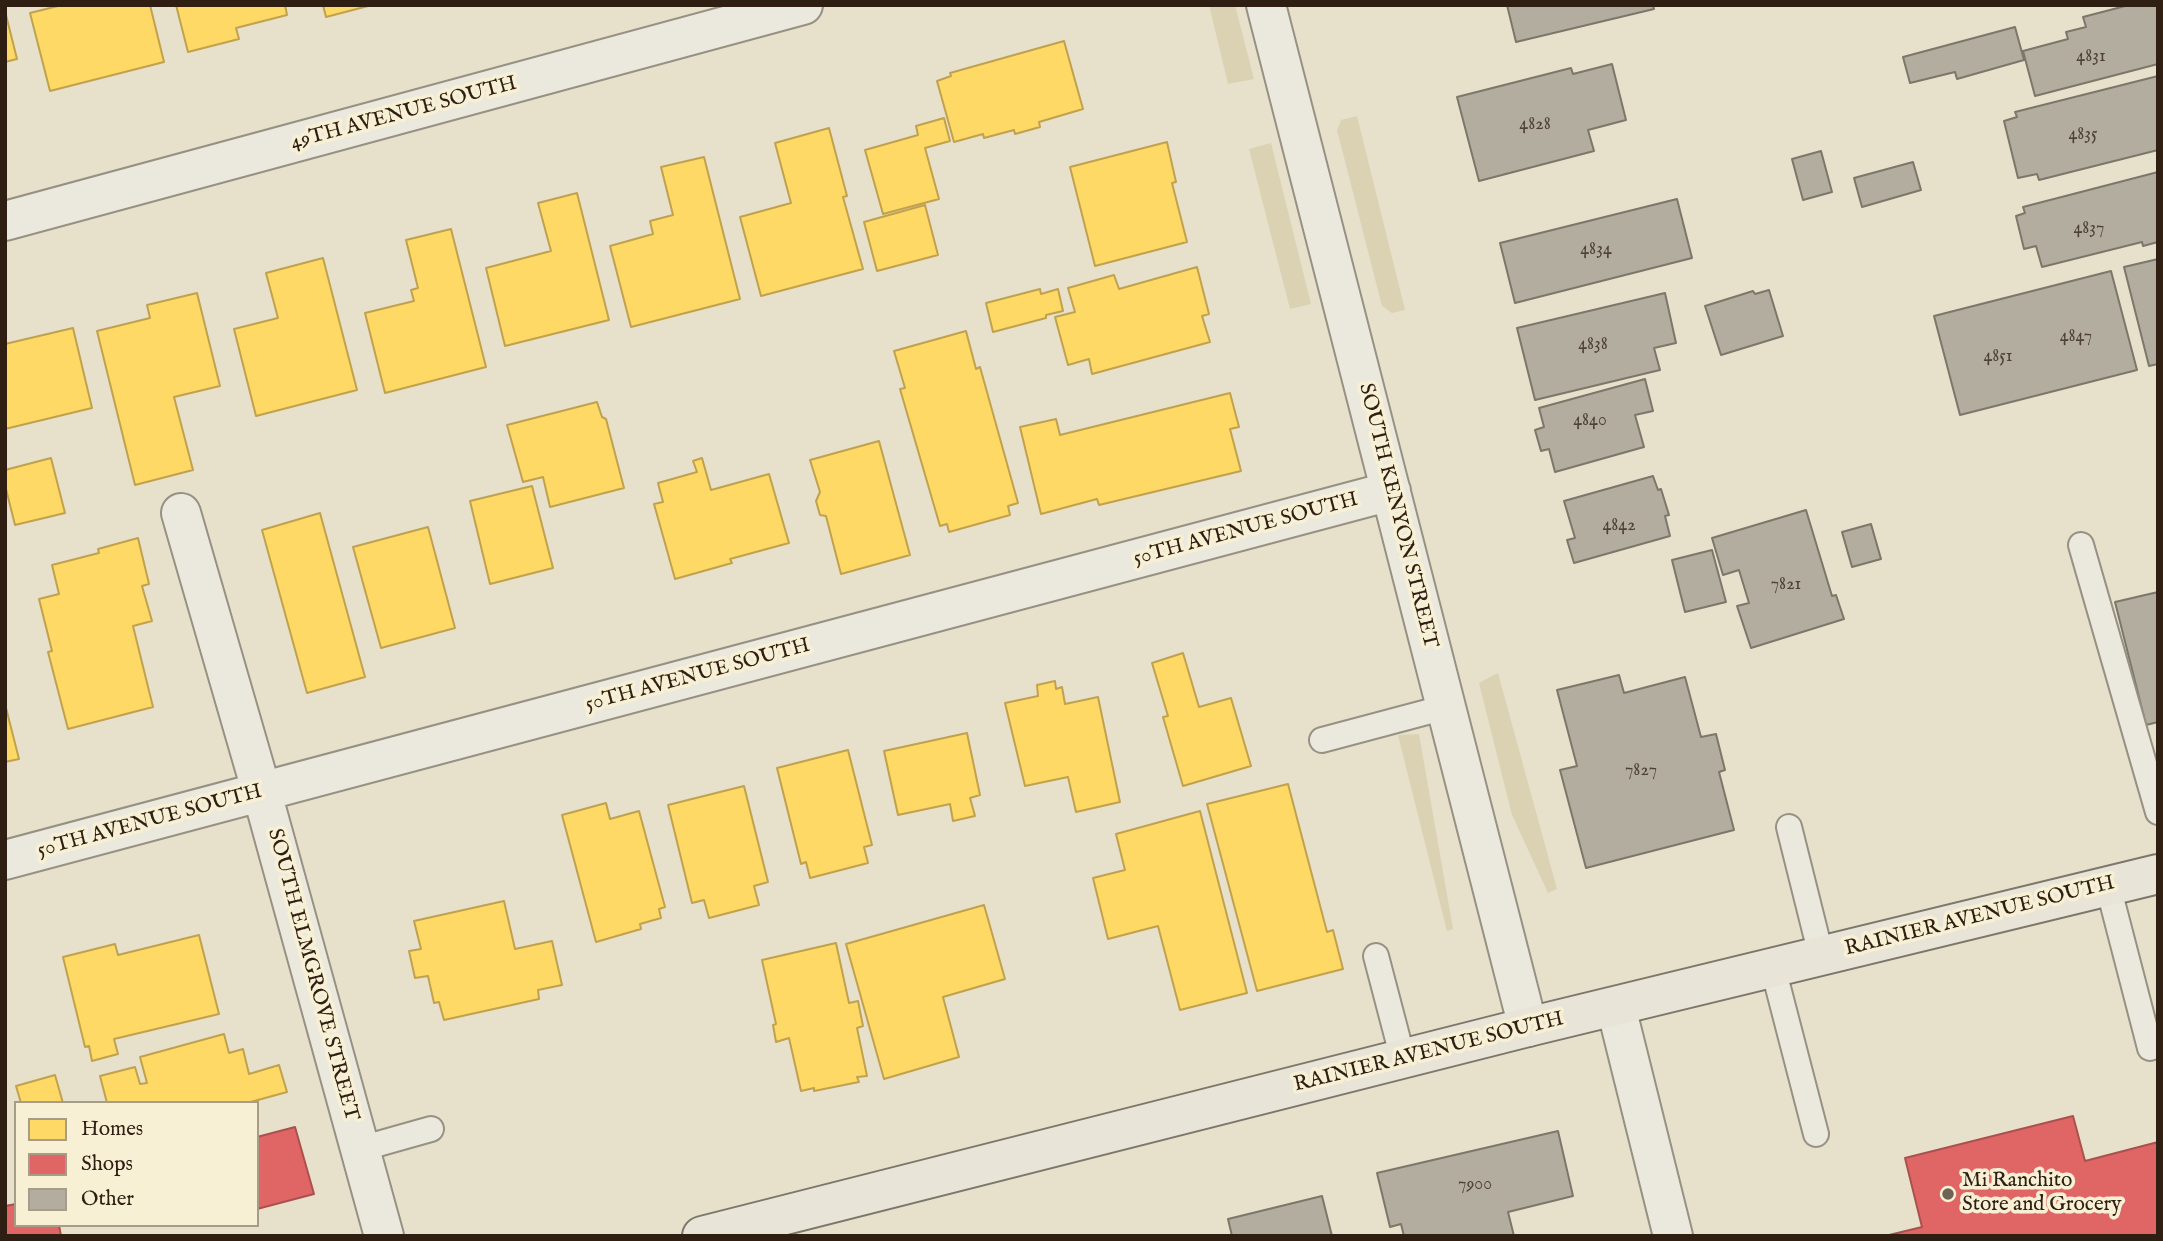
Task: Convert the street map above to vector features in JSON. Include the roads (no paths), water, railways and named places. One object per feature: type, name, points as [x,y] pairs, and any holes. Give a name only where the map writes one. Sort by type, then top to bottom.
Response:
[{"type":"main road","name":"RAINIER AVENUE SOUTH","points":[[702,1236],[1528,1027],[2158,874]]},
{"type":"street","name":"49TH AVENUE SOUTH","points":[[5,221],[803,5]]},
{"type":"street","name":"SOUTH KENYON STREET","points":[[1266,5],[1528,1027]]},
{"type":"street","name":"50TH AVENUE SOUTH","points":[[5,860],[1391,491]]},
{"type":"street","name":"SOUTH ELMGROVE STREET","points":[[181,513],[262,793],[384,1236]]},
{"type":"street","points":[[1616,1007],[1672,1236]]},
{"type":"lane","points":[[2081,545],[2158,812]]},
{"type":"lane","points":[[1321,740],[1446,708]]},
{"type":"lane","points":[[1789,827],[1821,956]]},
{"type":"lane","points":[[2108,886],[2150,1048]]},
{"type":"lane","points":[[1377,956],[1403,1059]]},
{"type":"lane","points":[[1773,968],[1816,1134]]},
{"type":"lane","points":[[360,1149],[431,1129]]},
{"type":"place","name":"Mi Ranchito Store and Grocery","points":[[1948,1194]]}]
